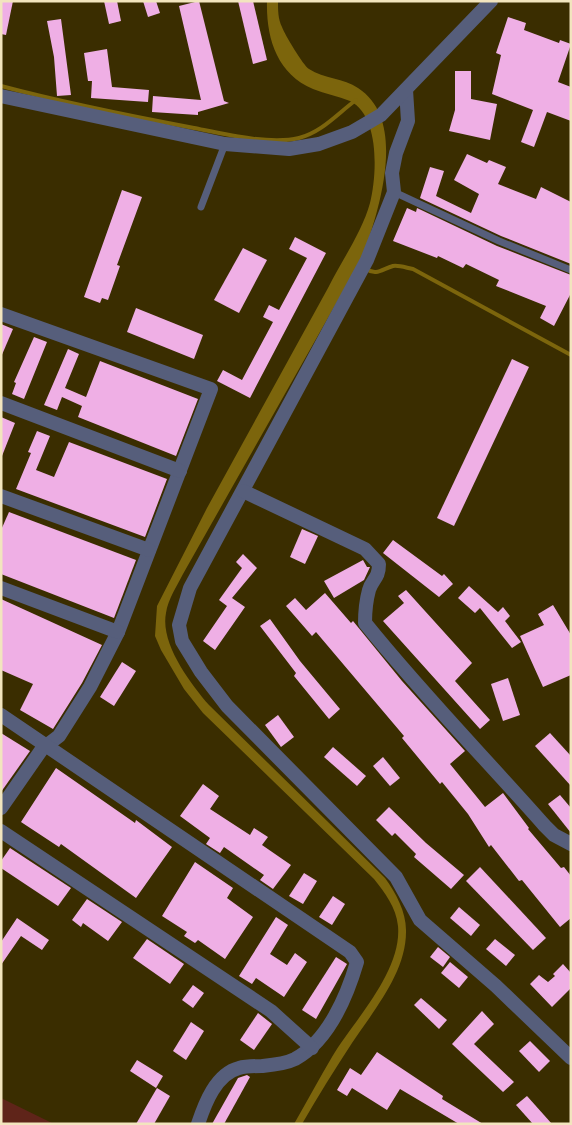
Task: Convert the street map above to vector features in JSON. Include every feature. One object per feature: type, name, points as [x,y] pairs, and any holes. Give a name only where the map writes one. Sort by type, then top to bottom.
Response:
[{"type":"street","points":[[1,96],[225,144],[289,149],[319,144],[352,132],[381,115],[491,1]]},
{"type":"street","points":[[406,90],[408,121],[396,153],[392,173],[394,192],[367,260],[190,588],[179,625],[182,641],[201,672],[227,706],[396,878],[420,920],[496,986],[571,1058]]},
{"type":"street","points":[[1,314],[211,389],[118,632],[90,688],[59,736],[42,749],[1,808]]},
{"type":"street","points":[[1,403],[180,471]]},
{"type":"street","points":[[243,491],[365,549],[378,564],[378,576],[370,588],[365,607],[366,623],[440,713],[487,760],[545,826],[571,844]]},
{"type":"street","points":[[1,496],[149,550]]},
{"type":"street","points":[[1,588],[118,632]]},
{"type":"street","points":[[1,714],[350,952],[357,962],[350,985],[323,1034],[312,1048],[294,1060],[280,1064],[239,1068],[221,1077],[204,1108],[198,1124]]},
{"type":"street","points":[[1,831],[271,1011],[312,1048]]},
{"type":"lane","points":[[200,207],[225,144]]},
{"type":"lane","points":[[394,192],[499,241],[571,270]]},
{"type":"shaded area","points":[[267,1],[278,1],[278,14],[284,31],[290,43],[309,69],[358,88],[373,103],[382,122],[386,144],[385,168],[376,216],[363,256],[176,588],[167,608],[165,625],[178,662],[201,696],[385,878],[396,896],[406,923],[405,946],[401,961],[388,990],[339,1063],[302,1124],[294,1124],[332,1057],[385,978],[397,943],[397,919],[386,895],[374,879],[203,713],[184,689],[155,636],[157,606],[207,508],[357,235],[370,203],[375,162],[374,147],[367,119],[360,109],[350,101],[313,89],[290,74],[276,53],[272,41],[267,15]]},
{"type":"shaded area","points":[[1,1098],[54,1124],[1,1124]]},
{"type":"building","points":[[1,1],[13,1],[6,35],[1,34]]},
{"type":"building","points":[[104,1],[117,1],[121,21],[109,24]]},
{"type":"building","points":[[143,1],[156,1],[160,13],[148,17]]},
{"type":"building","points":[[199,1],[224,101],[229,103],[198,112],[198,115],[152,112],[153,96],[201,100],[179,6]]},
{"type":"building","points":[[238,1],[253,1],[267,60],[253,64]]},
{"type":"building","points":[[508,17],[526,23],[524,30],[559,43],[560,40],[571,44],[558,82],[571,87],[571,121],[547,112],[534,147],[521,142],[533,110],[492,94],[501,55],[496,53]]},
{"type":"building","points":[[61,19],[71,95],[57,96],[54,57],[47,21]]},
{"type":"building","points":[[107,49],[112,87],[149,90],[148,102],[91,98],[92,81],[88,81],[84,53]]},
{"type":"building","points":[[455,71],[471,71],[471,99],[497,104],[490,140],[449,131],[455,110]]},
{"type":"building","points":[[467,154],[487,163],[489,160],[506,167],[498,184],[536,199],[541,187],[571,202],[571,264],[501,236],[420,198],[430,167],[444,171],[436,196],[471,213],[479,194],[454,180]]},
{"type":"building","points":[[122,190],[142,197],[117,265],[120,266],[108,300],[102,298],[100,303],[84,297]]},
{"type":"building","points":[[407,208],[416,212],[417,208],[497,246],[571,275],[571,293],[554,326],[540,318],[546,306],[496,286],[499,280],[466,264],[463,268],[438,256],[437,258],[393,241]]},
{"type":"building","points":[[295,237],[326,253],[250,398],[217,381],[223,370],[242,380],[273,322],[263,317],[269,305],[279,310],[307,258],[289,249]]},
{"type":"building","points":[[243,248],[267,260],[239,313],[214,300]]},
{"type":"building","points":[[136,308],[203,335],[194,359],[127,332]]},
{"type":"building","points":[[1,324],[13,329],[1,357]]},
{"type":"building","points":[[34,337],[47,342],[24,399],[12,394],[16,383],[14,382]]},
{"type":"building","points":[[68,349],[79,354],[65,388],[86,397],[100,361],[198,399],[176,456],[78,417],[82,406],[62,397],[57,410],[44,405]]},
{"type":"building","points":[[512,359],[529,367],[454,526],[437,518]]},
{"type":"building","points":[[1,417],[15,423],[2,456],[1,456]]},
{"type":"building","points":[[37,431],[50,436],[36,470],[54,477],[69,442],[167,479],[145,537],[16,489],[31,453],[28,452]]},
{"type":"building","points":[[9,512],[136,560],[114,618],[1,574],[1,530]]},
{"type":"building","points":[[302,529],[318,536],[305,564],[290,557]]},
{"type":"building","points":[[393,540],[442,576],[444,574],[453,584],[439,597],[383,553]]},
{"type":"building","points":[[243,554],[257,568],[232,598],[245,607],[215,650],[203,641],[227,606],[219,600],[242,568],[236,562]]},
{"type":"building","points":[[363,560],[367,567],[370,567],[364,580],[334,598],[324,581]]},
{"type":"building","points":[[469,586],[498,612],[503,607],[510,616],[505,621],[521,642],[512,648],[480,608],[475,613],[458,598]]},
{"type":"building","points":[[406,590],[472,663],[455,681],[490,720],[480,729],[383,621],[404,603],[398,596]]},
{"type":"building","points":[[325,593],[351,623],[353,621],[402,681],[465,751],[450,764],[485,807],[503,793],[528,829],[561,868],[564,867],[571,876],[571,918],[560,927],[522,880],[519,881],[491,845],[489,847],[468,814],[442,782],[440,784],[402,738],[404,736],[316,632],[312,636],[286,606],[295,598],[306,610]]},
{"type":"building","points":[[1,599],[102,645],[82,683],[53,729],[20,710],[33,684],[1,670]]},
{"type":"building","points":[[553,605],[571,635],[571,675],[543,687],[520,636],[544,625],[538,614]]},
{"type":"building","points":[[270,619],[300,661],[340,709],[329,719],[294,676],[296,673],[260,626]]},
{"type":"building","points":[[122,662],[136,671],[114,706],[100,697]]},
{"type":"building","points":[[508,678],[520,715],[503,721],[491,684]]},
{"type":"building","points":[[278,715],[294,737],[281,747],[265,725]]},
{"type":"building","points":[[1,733],[30,751],[1,792]]},
{"type":"building","points":[[550,733],[571,756],[571,786],[535,746]]},
{"type":"building","points":[[333,747],[366,776],[357,786],[324,757]]},
{"type":"building","points":[[383,757],[400,778],[390,786],[373,766]]},
{"type":"building","points":[[56,768],[135,823],[136,820],[172,847],[136,898],[61,844],[59,847],[21,822]]},
{"type":"building","points":[[203,784],[219,796],[210,809],[250,835],[254,828],[268,837],[262,845],[291,865],[273,889],[260,880],[264,875],[224,847],[220,853],[206,844],[210,838],[180,816]]},
{"type":"building","points":[[560,795],[571,808],[571,833],[548,804]]},
{"type":"building","points":[[389,807],[426,843],[464,875],[451,889],[414,857],[416,854],[395,833],[392,836],[376,820]]},
{"type":"building","points":[[10,848],[71,888],[58,906],[1,868],[1,861]]},
{"type":"building","points":[[195,862],[233,888],[227,898],[253,917],[225,959],[198,940],[195,943],[184,936],[187,932],[162,916]]},
{"type":"building","points":[[480,867],[546,938],[533,950],[466,881]]},
{"type":"building","points":[[304,873],[317,881],[303,904],[289,896]]},
{"type":"building","points":[[333,896],[345,904],[332,925],[319,917]]},
{"type":"building","points":[[87,899],[122,922],[108,941],[83,923],[81,927],[72,920]]},
{"type":"building","points":[[459,907],[480,925],[471,936],[450,918]]},
{"type":"building","points":[[276,917],[288,925],[270,954],[287,965],[295,953],[307,962],[284,997],[256,978],[252,984],[239,976]]},
{"type":"building","points":[[17,918],[49,940],[42,950],[21,936],[1,965],[1,942]]},
{"type":"building","points":[[147,939],[184,964],[170,984],[133,958]]},
{"type":"building","points":[[495,939],[515,955],[506,966],[486,949]]},
{"type":"building","points":[[438,947],[450,957],[443,967],[430,957]]},
{"type":"building","points":[[336,957],[347,964],[316,1019],[302,1010]]},
{"type":"building","points":[[450,962],[468,977],[459,988],[441,973]]},
{"type":"building","points":[[563,964],[571,973],[571,988],[552,1007],[530,984],[539,975],[548,982],[555,976],[553,974]]},
{"type":"building","points":[[193,985],[204,993],[193,1008],[182,1000]]},
{"type":"building","points":[[421,998],[447,1020],[439,1029],[414,1005]]},
{"type":"building","points":[[482,1011],[494,1024],[474,1044],[514,1082],[503,1092],[452,1044]]},
{"type":"building","points":[[258,1013],[272,1024],[254,1050],[240,1040]]},
{"type":"building","points":[[191,1022],[204,1031],[186,1060],[173,1051]]},
{"type":"building","points":[[530,1041],[550,1061],[539,1072],[519,1051]]},
{"type":"building","points":[[377,1052],[443,1096],[442,1099],[483,1124],[459,1124],[400,1089],[387,1110],[352,1088],[347,1096],[337,1090],[350,1068],[361,1075]]},
{"type":"building","points":[[137,1060],[163,1076],[156,1088],[130,1071]]},
{"type":"building","points":[[247,1075],[250,1077],[224,1124],[212,1124],[238,1078]]},
{"type":"building","points":[[157,1088],[170,1096],[154,1124],[136,1124]]},
{"type":"building","points":[[527,1096],[552,1124],[533,1124],[516,1105]]},
{"type":"waterway","points":[[1,86],[73,104],[146,119],[233,136],[275,140],[299,138],[315,132],[356,100]]},
{"type":"waterway","points":[[366,269],[373,272],[393,266],[413,269],[571,355]]}]
